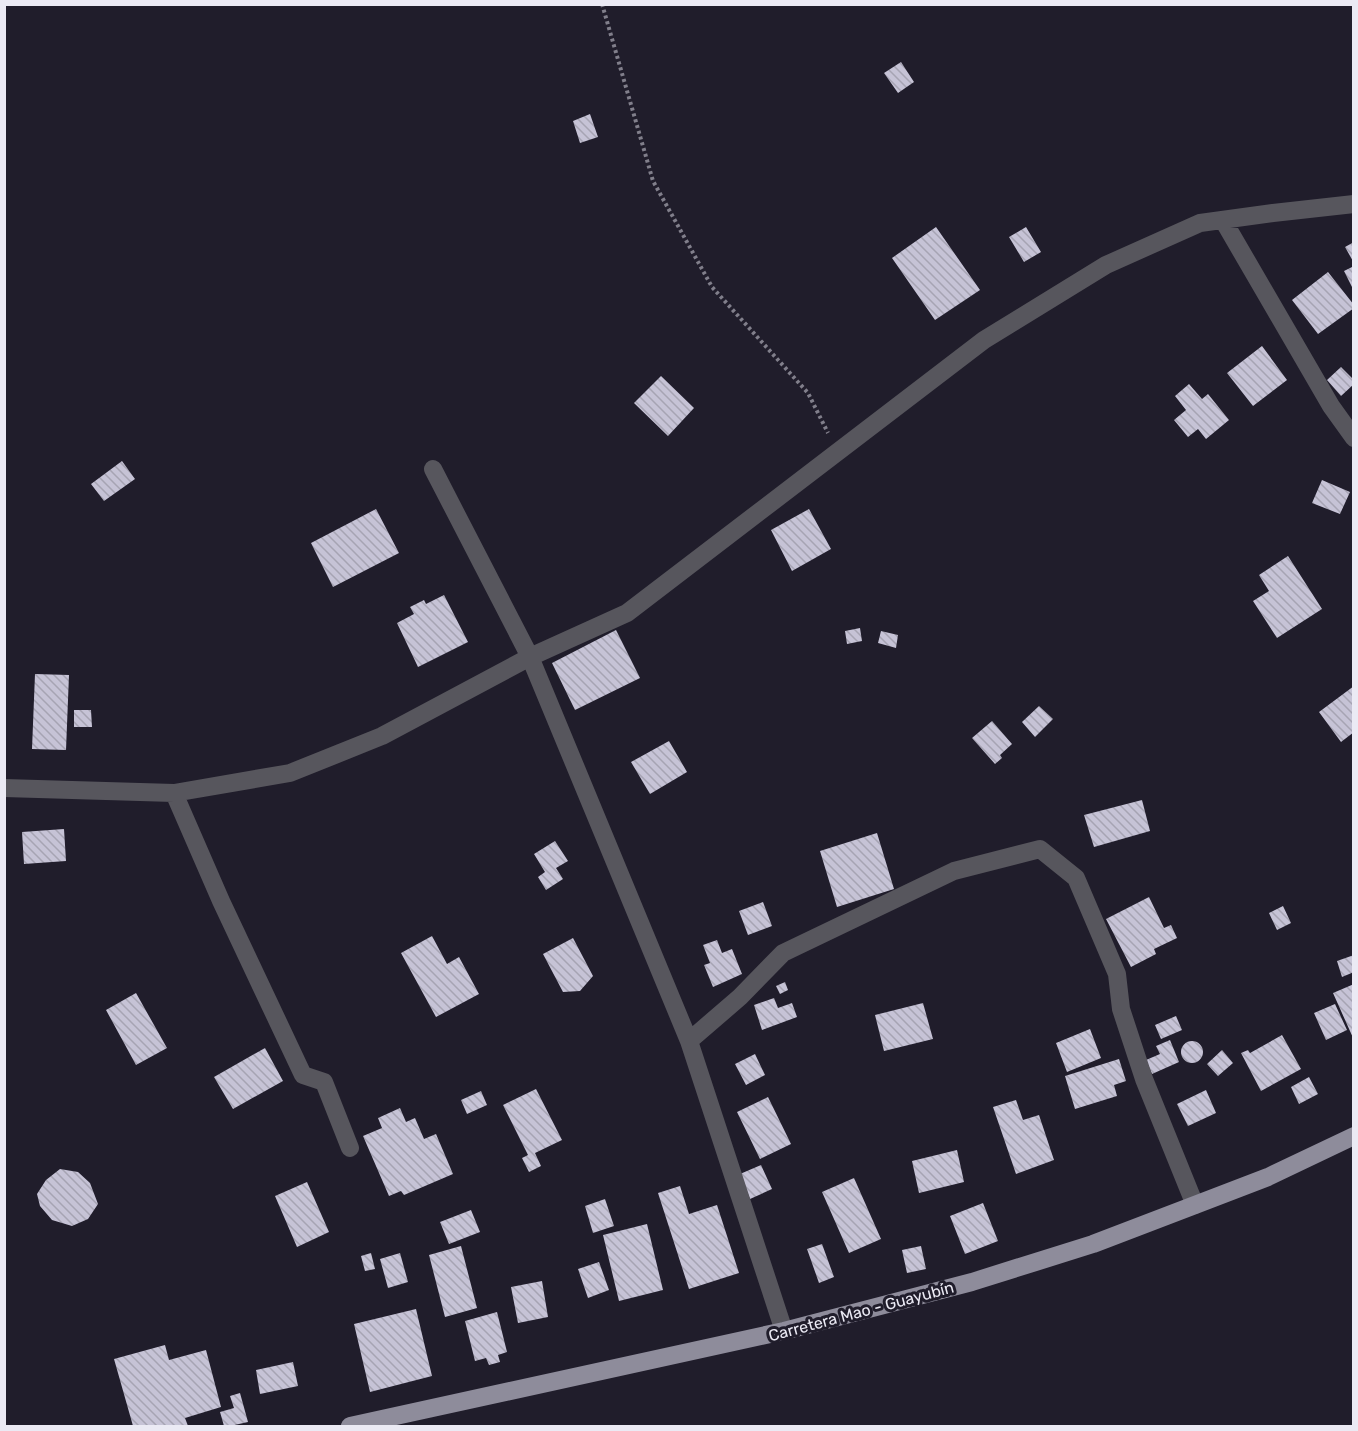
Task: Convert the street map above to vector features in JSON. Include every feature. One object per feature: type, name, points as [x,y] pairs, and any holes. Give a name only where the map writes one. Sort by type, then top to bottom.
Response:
[{"type":"main road","name":"Carretera Mao - Guayubín","points":[[350,1426],[784,1331],[972,1282],[1093,1244],[1196,1205],[1268,1176],[1353,1136]]},
{"type":"street","points":[[4,788],[174,793],[290,773],[382,736],[530,657],[627,613],[984,340],[1106,265],[1200,223],[1353,204]]},
{"type":"street","points":[[1222,220],[1331,406],[1353,438]]},
{"type":"street","points":[[433,469],[530,657],[689,1041],[784,1331]]},
{"type":"street","points":[[174,793],[221,901],[303,1075],[324,1082],[350,1148]]},
{"type":"street","points":[[689,1041],[740,997],[783,953],[954,871],[1040,849],[1076,878],[1117,974],[1121,1009],[1144,1079],[1196,1205]]},
{"type":"path","points":[[602,4],[653,181],[712,287],[808,393],[838,452]]},
{"type":"building","points":[[901,62],[914,82],[898,93],[884,73]]},
{"type":"building","points":[[590,114],[598,137],[580,143],[573,121]]},
{"type":"building","points":[[936,227],[980,290],[935,320],[892,258]]},
{"type":"building","points":[[1026,227],[1041,252],[1024,262],[1009,237]]},
{"type":"building","points":[[1354,242],[1354,263],[1345,247]]},
{"type":"building","points":[[1354,266],[1354,286],[1352,287],[1344,271]]},
{"type":"building","points":[[1328,272],[1354,308],[1318,334],[1292,300]]},
{"type":"building","points":[[1262,346],[1287,380],[1253,406],[1227,373]]},
{"type":"building","points":[[1341,367],[1354,380],[1354,384],[1341,396],[1327,380]]},
{"type":"building","points":[[661,376],[694,408],[668,436],[634,403]]},
{"type":"building","points":[[1189,384],[1202,399],[1208,394],[1229,420],[1206,439],[1198,429],[1188,437],[1174,420],[1186,410],[1175,396]]},
{"type":"building","points":[[122,461],[135,479],[104,501],[91,484]]},
{"type":"building","points":[[1322,480],[1350,492],[1340,514],[1312,503]]},
{"type":"building","points":[[376,509],[399,553],[333,587],[311,543]]},
{"type":"building","points":[[809,509],[831,549],[792,571],[771,530]]},
{"type":"building","points":[[1288,556],[1322,609],[1277,638],[1253,601],[1269,591],[1259,575]]},
{"type":"building","points":[[444,595],[468,642],[418,667],[397,623],[414,614],[410,607],[424,600],[426,604]]},
{"type":"building","points":[[860,628],[862,641],[847,644],[845,631]]},
{"type":"building","points":[[616,630],[640,678],[575,710],[552,663]]},
{"type":"building","points":[[881,631],[898,635],[896,648],[878,643]]},
{"type":"building","points":[[35,674],[69,675],[66,750],[32,749]]},
{"type":"building","points":[[1354,686],[1354,732],[1341,742],[1319,712]]},
{"type":"building","points":[[1039,706],[1053,719],[1035,737],[1022,722]]},
{"type":"building","points":[[74,710],[91,710],[92,727],[74,727]]},
{"type":"building","points":[[992,721],[1012,744],[1000,755],[1002,758],[995,764],[972,738]]},
{"type":"building","points":[[669,741],[687,772],[650,794],[631,762]]},
{"type":"building","points":[[1142,800],[1150,831],[1094,847],[1084,815]]},
{"type":"building","points":[[64,829],[66,861],[24,864],[22,832]]},
{"type":"building","points":[[877,833],[894,889],[837,907],[820,851]]},
{"type":"building","points":[[555,841],[568,861],[556,868],[563,879],[546,890],[538,877],[545,872],[534,854]]},
{"type":"building","points":[[1149,897],[1164,928],[1171,925],[1177,938],[1154,949],[1156,954],[1131,967],[1106,919]]},
{"type":"building","points":[[763,902],[772,926],[748,935],[739,911]]},
{"type":"building","points":[[1283,906],[1291,923],[1277,930],[1269,913]]},
{"type":"building","points":[[432,936],[447,964],[459,957],[479,994],[436,1017],[401,953]]},
{"type":"building","points":[[573,938],[593,976],[580,991],[563,992],[543,954]]},
{"type":"building","points":[[717,940],[722,953],[732,949],[742,974],[713,987],[704,965],[710,963],[703,945]]},
{"type":"building","points":[[1354,955],[1354,972],[1342,977],[1337,961]]},
{"type":"building","points":[[785,982],[788,990],[780,994],[776,986]]},
{"type":"building","points":[[1354,984],[1354,1040],[1333,993]]},
{"type":"building","points":[[136,993],[167,1048],[136,1065],[106,1010]]},
{"type":"building","points":[[774,998],[778,1008],[792,1003],[797,1017],[762,1030],[754,1005]]},
{"type":"building","points":[[923,1003],[933,1039],[884,1051],[875,1015]]},
{"type":"building","points":[[1335,1004],[1347,1030],[1326,1040],[1314,1013]]},
{"type":"building","points":[[1176,1016],[1182,1030],[1161,1039],[1155,1025]]},
{"type":"building","points":[[1090,1029],[1101,1058],[1067,1072],[1056,1043]]},
{"type":"building","points":[[1282,1035],[1301,1069],[1261,1091],[1241,1053],[1248,1050],[1250,1053]]},
{"type":"building","points":[[1170,1040],[1179,1062],[1152,1074],[1146,1060],[1160,1054],[1156,1046]]},
{"type":"building","points":[[1188,1041],[1196,1041],[1203,1048],[1203,1056],[1196,1063],[1188,1063],[1181,1056],[1181,1048]]},
{"type":"building","points":[[265,1048],[283,1081],[233,1109],[214,1077]]},
{"type":"building","points":[[1222,1050],[1233,1063],[1218,1076],[1207,1064]]},
{"type":"building","points":[[755,1054],[765,1075],[746,1085],[735,1064]]},
{"type":"building","points":[[1119,1059],[1126,1081],[1114,1085],[1117,1096],[1075,1109],[1065,1076]]},
{"type":"building","points":[[1309,1077],[1318,1094],[1299,1104],[1291,1087]]},
{"type":"building","points":[[536,1089],[562,1140],[535,1153],[541,1166],[529,1172],[522,1158],[528,1155],[503,1105]]},
{"type":"building","points":[[1206,1090],[1216,1113],[1188,1126],[1177,1104]]},
{"type":"building","points":[[481,1091],[487,1105],[467,1114],[461,1100]]},
{"type":"building","points":[[768,1097],[791,1144],[760,1159],[737,1112]]},
{"type":"building","points":[[1016,1100],[1023,1120],[1039,1115],[1054,1160],[1016,1174],[993,1107]]},
{"type":"building","points":[[400,1108],[406,1122],[415,1118],[424,1139],[436,1134],[453,1174],[404,1195],[401,1191],[389,1196],[363,1136],[382,1128],[378,1118]]},
{"type":"building","points":[[957,1150],[964,1182],[919,1193],[912,1161]]},
{"type":"building","points":[[761,1165],[772,1189],[750,1199],[740,1174]]},
{"type":"building","points":[[60,1169],[78,1172],[90,1183],[98,1204],[88,1219],[72,1226],[52,1220],[40,1206],[37,1194],[46,1180]]},
{"type":"building","points":[[854,1178],[881,1239],[849,1253],[822,1192]]},
{"type":"building","points":[[307,1182],[329,1232],[297,1247],[275,1196]]},
{"type":"building","points":[[680,1186],[689,1214],[717,1205],[739,1273],[689,1289],[658,1193]]},
{"type":"building","points":[[605,1199],[614,1226],[593,1233],[585,1206]]},
{"type":"building","points":[[983,1203],[998,1241],[965,1254],[950,1216]]},
{"type":"building","points":[[471,1210],[480,1232],[449,1244],[440,1222]]},
{"type":"building","points":[[647,1224],[663,1290],[619,1301],[603,1235]]},
{"type":"building","points":[[822,1244],[834,1277],[819,1283],[807,1249]]},
{"type":"building","points":[[461,1246],[477,1308],[445,1317],[429,1255]]},
{"type":"building","points":[[921,1246],[926,1269],[907,1273],[902,1250]]},
{"type":"building","points":[[371,1253],[375,1269],[365,1271],[361,1256]]},
{"type":"building","points":[[400,1253],[408,1282],[388,1288],[380,1259]]},
{"type":"building","points":[[599,1262],[609,1290],[588,1298],[578,1269]]},
{"type":"building","points":[[542,1281],[548,1317],[518,1323],[511,1287]]},
{"type":"building","points":[[416,1309],[432,1376],[370,1392],[354,1324]]},
{"type":"building","points":[[497,1312],[507,1352],[498,1355],[500,1362],[489,1365],[486,1358],[475,1361],[465,1321]]},
{"type":"building","points":[[165,1345],[169,1360],[206,1350],[221,1407],[185,1418],[188,1426],[133,1426],[114,1359]]},
{"type":"building","points":[[293,1362],[298,1386],[260,1394],[256,1370]]},
{"type":"building","points":[[240,1393],[248,1422],[224,1426],[220,1412],[234,1408],[230,1396]]}]
